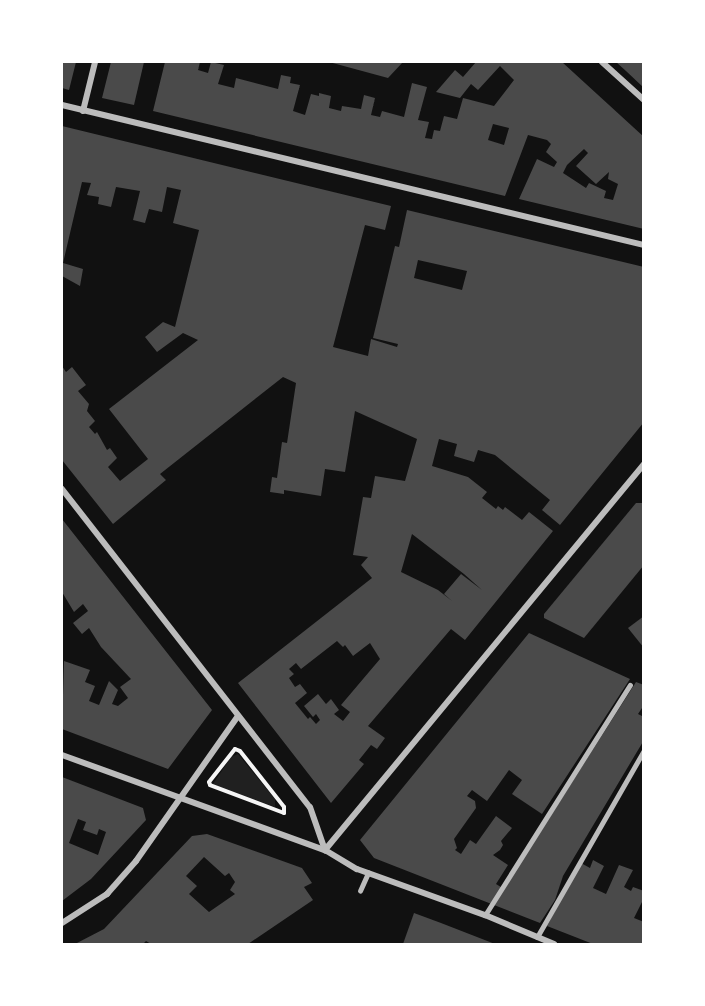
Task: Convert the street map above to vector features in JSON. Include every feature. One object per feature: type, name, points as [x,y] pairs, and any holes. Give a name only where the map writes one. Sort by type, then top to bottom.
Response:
[{"type":"street","points":[[83,111],[95,62]]},
{"type":"street","points":[[602,62],[644,100]]},
{"type":"street","points":[[62,105],[644,244]]},
{"type":"street","points":[[325,850],[643,467]]},
{"type":"street","points":[[62,489],[310,807],[325,850]]},
{"type":"street","points":[[485,915],[630,685]]},
{"type":"street","points":[[62,922],[79,914],[107,894],[136,861],[238,716]]},
{"type":"street","points":[[537,937],[644,750]]},
{"type":"street","points":[[62,755],[325,850],[368,873],[485,915],[554,945]]},
{"type":"lane","points":[[360,891],[368,873]]},
{"type":"path","points":[[237,749],[284,807],[284,813],[213,788],[210,785],[209,782],[237,749]]},
{"type":"shaded area","points":[[238,754],[275,799],[275,807],[213,784],[231,757]]},
{"type":"building","points":[[62,62],[76,62],[69,90],[62,88]]},
{"type":"building","points":[[111,62],[144,62],[134,105],[102,98]]},
{"type":"building","points":[[165,62],[200,62],[198,70],[208,73],[211,62],[224,65],[218,84],[234,88],[236,78],[278,89],[281,75],[291,77],[290,83],[300,85],[293,111],[305,115],[311,94],[319,96],[319,93],[331,96],[329,108],[341,111],[342,106],[361,109],[364,95],[375,98],[371,115],[380,117],[382,111],[404,117],[412,83],[427,87],[418,120],[429,122],[425,138],[432,139],[434,130],[440,131],[444,116],[457,119],[463,98],[494,106],[514,80],[500,66],[478,90],[471,84],[460,98],[436,92],[455,70],[463,77],[476,62],[562,62],[644,137],[644,229],[519,199],[537,159],[554,167],[557,162],[546,152],[551,144],[547,140],[528,135],[505,196],[153,111]],"holes":[[[493,124],[509,128],[504,145],[488,140]],[[584,149],[588,153],[576,166],[596,184],[609,172],[608,179],[618,184],[613,200],[604,198],[606,191],[589,183],[586,188],[563,173],[567,165]]]},
{"type":"building","points":[[329,62],[403,62],[388,78]]},
{"type":"building","points":[[616,62],[644,62],[644,88],[626,71]]},
{"type":"building","points":[[62,126],[391,206],[385,230],[365,225],[333,347],[368,356],[371,339],[397,347],[398,344],[373,338],[395,246],[399,247],[407,210],[644,267],[644,422],[560,525],[542,510],[550,500],[495,455],[478,450],[474,462],[454,456],[457,444],[439,439],[432,466],[468,477],[487,492],[482,498],[496,509],[498,506],[503,510],[505,507],[522,520],[529,512],[553,531],[465,640],[451,629],[368,726],[385,738],[377,749],[371,745],[359,760],[364,764],[331,803],[238,683],[372,578],[361,565],[368,557],[353,555],[363,497],[371,498],[375,476],[405,481],[417,439],[355,411],[345,472],[325,469],[321,496],[284,490],[284,494],[270,492],[272,477],[277,478],[282,442],[287,443],[296,383],[283,377],[160,474],[166,480],[113,524],[62,460],[62,366],[66,372],[72,367],[86,385],[78,391],[89,404],[87,411],[95,421],[89,427],[95,434],[97,432],[107,450],[110,448],[117,458],[108,467],[120,481],[148,459],[109,409],[198,340],[183,333],[157,352],[145,337],[163,322],[175,327],[199,230],[173,223],[181,190],[167,187],[162,212],[149,209],[145,223],[133,220],[140,191],[116,187],[111,207],[98,204],[99,197],[87,195],[91,183],[82,182],[63,263],[83,269],[80,286],[62,276]],"holes":[[[418,260],[467,271],[462,290],[414,278]],[[412,534],[482,590],[461,574],[444,594],[452,601],[438,590],[401,572]],[[337,641],[343,647],[345,645],[353,656],[370,643],[380,659],[341,705],[350,712],[343,721],[334,714],[339,710],[331,699],[326,704],[318,694],[304,706],[313,717],[316,714],[320,720],[316,724],[310,717],[308,719],[295,703],[307,693],[300,684],[295,687],[289,678],[294,674],[289,669],[296,663],[301,669]]]},
{"type":"building","points":[[636,503],[644,503],[644,565],[584,638],[544,618],[544,614]]},
{"type":"building","points":[[62,519],[212,710],[168,769],[62,729],[64,661],[90,670],[85,682],[95,686],[89,701],[99,705],[109,681],[118,690],[112,704],[118,706],[128,698],[120,687],[131,679],[101,647],[89,628],[82,634],[73,623],[88,611],[83,604],[74,612],[62,592]]},
{"type":"building","points":[[644,616],[644,648],[628,628]]},
{"type":"building","points":[[529,633],[630,679],[542,814],[512,794],[522,780],[509,770],[487,801],[472,790],[467,796],[475,801],[476,808],[454,839],[457,848],[455,850],[461,854],[470,840],[476,844],[496,816],[512,828],[501,841],[503,845],[500,850],[493,855],[508,865],[496,884],[504,889],[636,682],[644,685],[644,705],[638,714],[644,717],[644,740],[563,876],[555,900],[540,923],[374,858],[360,840]]},
{"type":"building","points":[[62,777],[143,808],[146,820],[91,879],[62,901]],"holes":[[[78,819],[86,822],[83,830],[97,835],[99,829],[106,832],[98,855],[69,843]]]},
{"type":"building","points":[[207,834],[302,868],[312,883],[304,887],[313,900],[248,944],[151,944],[146,941],[143,944],[75,944],[104,929],[192,836]],"holes":[[[204,857],[225,876],[229,873],[235,882],[230,890],[235,894],[209,912],[189,894],[197,886],[186,876]]]},
{"type":"building","points":[[593,860],[604,866],[593,888],[606,894],[619,865],[633,870],[624,887],[631,891],[633,887],[644,891],[644,898],[634,918],[644,922],[644,944],[593,944],[547,926],[581,863],[590,868]]},
{"type":"building","points":[[414,913],[441,923],[495,944],[403,944]]}]
